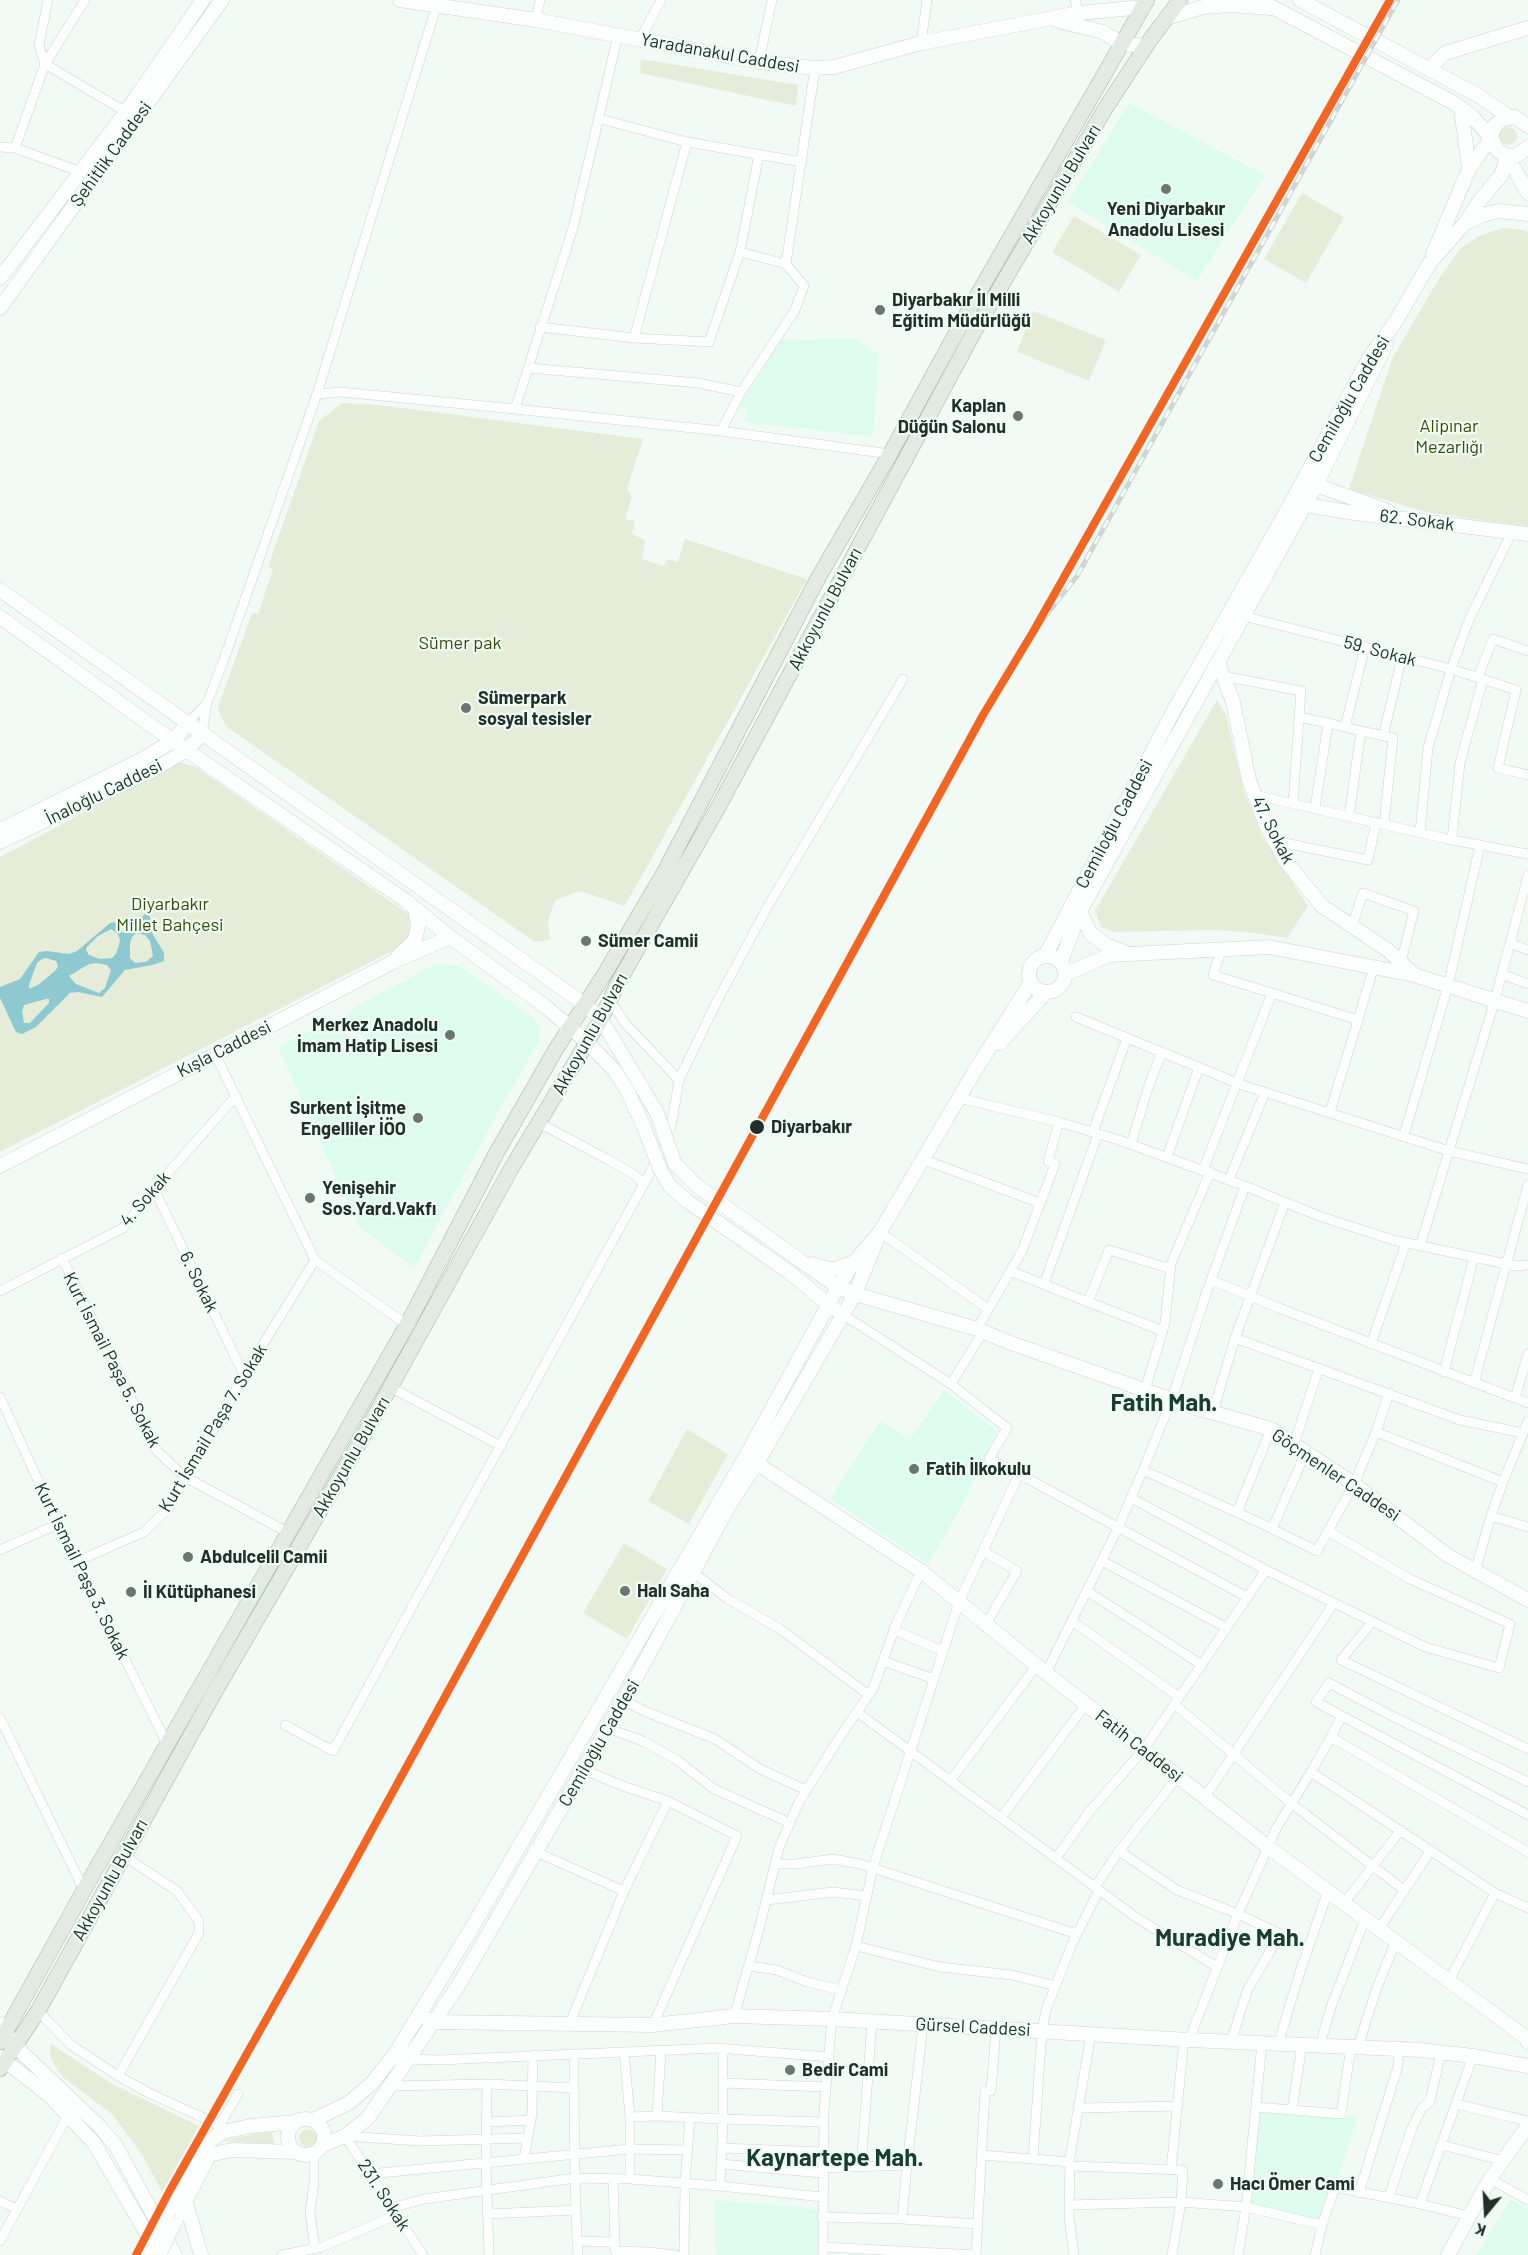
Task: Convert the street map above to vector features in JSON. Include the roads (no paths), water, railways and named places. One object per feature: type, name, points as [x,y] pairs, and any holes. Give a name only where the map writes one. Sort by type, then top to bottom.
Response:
[{"type":"main road","name":"Şehitlik Caddesi","points":[[0,278],[126,112],[203,0]]},
{"type":"main road","name":"Şehitlik Caddesi","points":[[0,308],[222,0]]},
{"type":"main road","name":"Yaradanakul Caddesi","points":[[400,0],[438,4],[618,34],[759,62],[815,68],[834,68],[921,44],[1051,20],[1077,7],[1145,3]]},
{"type":"main road","name":"Akkoyunlu Bulvarı","points":[[5,2037],[38,2011],[213,1695],[390,1387],[511,1169],[602,1019],[610,1000],[725,794],[974,332],[1105,109],[1146,46],[1180,0]]},
{"type":"main road","points":[[1259,0],[1461,108],[1472,116],[1491,138],[1495,148],[1507,156],[1528,193]]},
{"type":"main road","points":[[1306,2],[1482,97],[1509,117],[1520,119],[1528,126]]},
{"type":"main road","name":"Akkoyunlu Bulvarı","points":[[1,2063],[5,2037],[84,1890],[407,1325],[498,1152],[570,1026],[604,975],[666,869],[814,586],[1145,3]]},
{"type":"main road","points":[[1166,18],[1203,8],[1231,4],[1274,8]]},
{"type":"main road","points":[[1051,20],[1079,24],[1103,32],[1122,44],[1146,46]]},
{"type":"main road","points":[[1431,69],[1445,53],[1528,28]]},
{"type":"main road","points":[[1461,108],[1469,169]]},
{"type":"main road","points":[[1396,321],[1429,264],[1469,169],[1491,138],[1494,126],[1509,117]]},
{"type":"main road","points":[[1507,156],[1518,155],[1528,147]]},
{"type":"main road","points":[[1429,264],[1465,223],[1502,174],[1507,156]]},
{"type":"main road","points":[[1465,223],[1498,211],[1528,214]]},
{"type":"main road","name":"Cemiloğlu Caddesi","points":[[1063,968],[1080,911],[1306,505],[1378,363],[1396,321]]},
{"type":"main road","name":"Cemiloğlu Caddesi","points":[[1045,956],[1167,723],[1290,505],[1369,358],[1396,321]]},
{"type":"main road","points":[[1316,485],[1409,519]]},
{"type":"main road","name":"62. Sokak","points":[[1306,505],[1528,534]]},
{"type":"main road","name":"Göçmenler Caddesi","points":[[0,590],[584,1004],[602,1019],[657,1113],[675,1164],[697,1186],[838,1287],[980,1330],[1145,1390],[1270,1429],[1354,1484],[1447,1555],[1528,1600]]},
{"type":"main road","points":[[0,617],[173,741],[415,909],[570,1026],[615,1071],[629,1094],[661,1171],[670,1186],[687,1201],[789,1272],[826,1311],[842,1314]]},
{"type":"main road","name":"47. Sokak","points":[[1218,662],[1233,702],[1249,780],[1285,860],[1322,906],[1389,951],[1418,976]]},
{"type":"main road","name":"İnaloğlu Caddesi","points":[[0,830],[141,760],[173,741],[188,724]]},
{"type":"main road","name":"İnaloğlu Caddesi","points":[[0,842],[151,771],[187,750],[202,734]]},
{"type":"main road","points":[[391,963],[415,940],[418,926],[415,909]]},
{"type":"main road","points":[[1080,911],[1091,934],[1106,945],[1128,954]]},
{"type":"main road","name":"Kışla Caddesi","points":[[0,1166],[391,963],[450,937]]},
{"type":"main road","points":[[1063,968],[1109,955],[1269,947],[1418,976],[1528,1011]]},
{"type":"main road","points":[[880,1232],[976,1069],[1031,982],[1030,967],[1045,956],[1051,956],[1063,968],[1063,983],[1060,988],[1046,992],[976,1069]]},
{"type":"main road","points":[[1031,982],[1037,989],[1046,992]]},
{"type":"main road","name":"Cemiloğlu Caddesi","points":[[318,2149],[345,2136],[368,2118],[458,1986],[624,1700],[730,1504],[838,1287],[854,1262],[880,1232]]},
{"type":"main road","name":"Cemiloğlu Caddesi","points":[[313,2120],[348,2103],[372,2083],[395,2054],[751,1459],[855,1293],[880,1232]]},
{"type":"main road","points":[[801,1261],[829,1269],[836,1269],[854,1262]]},
{"type":"main road","name":"Fatih Caddesi","points":[[751,1459],[921,1571],[1178,1777],[1525,2037],[1528,2042]]},
{"type":"main road","name":"Gürsel Caddesi","points":[[418,2014],[434,2022],[653,2025],[734,2016],[832,2019],[1187,2040],[1398,2049],[1473,2056],[1528,2066]]},
{"type":"main road","points":[[5,2037],[100,2127],[116,2146],[146,2206],[175,2255]]},
{"type":"main road","points":[[1,2063],[49,2094],[94,2143],[159,2255]]},
{"type":"main road","points":[[147,2255],[203,2146],[210,2148],[296,2152],[305,2155],[318,2149],[325,2139],[322,2127],[313,2120],[301,2119],[223,2132],[210,2148],[186,2203],[159,2255]]},
{"type":"main road","points":[[296,2121],[288,2136],[296,2152]]},
{"type":"main road","points":[[1448,2255],[1490,2179],[1528,2123]]},
{"type":"main road","points":[[186,2203],[201,2255]]},
{"type":"street","points":[[48,0],[39,45],[45,64],[126,112]]},
{"type":"street","points":[[15,148],[45,64],[85,0]]},
{"type":"street","points":[[536,20],[540,0]]},
{"type":"street","points":[[640,39],[661,0]]},
{"type":"street","points":[[759,62],[772,0]]},
{"type":"street","points":[[921,44],[927,0]]},
{"type":"street","points":[[202,734],[207,702],[317,394],[438,4]]},
{"type":"street","points":[[514,409],[573,228],[618,34]]},
{"type":"street","points":[[786,264],[815,68]]},
{"type":"street","points":[[600,119],[687,142],[802,162]]},
{"type":"street","points":[[634,338],[687,142]]},
{"type":"street","points":[[0,147],[15,148],[81,172]]},
{"type":"street","points":[[540,327],[634,338],[709,342],[740,252],[759,154]]},
{"type":"street","points":[[721,431],[741,392],[795,309],[804,286],[786,264],[740,252]]},
{"type":"street","points":[[528,368],[698,383],[741,392]]},
{"type":"street","points":[[317,394],[341,392],[514,409],[721,431],[890,454]]},
{"type":"street","points":[[1420,832],[1428,748],[1452,669],[1469,620],[1512,532]]},
{"type":"street","name":"59. Sokak","points":[[1243,616],[1452,669],[1516,690],[1498,768],[1528,775]]},
{"type":"street","points":[[1452,840],[1460,763],[1480,678],[1493,639],[1528,651]]},
{"type":"street","points":[[1345,727],[1365,646]]},
{"type":"street","points":[[1383,736],[1402,657]]},
{"type":"street","points":[[1223,676],[1301,691],[1293,803]]},
{"type":"street","points":[[285,1725],[333,1751],[663,1149],[672,1122],[679,1080],[715,1005],[768,906],[903,680]]},
{"type":"street","points":[[188,724],[207,702]]},
{"type":"street","points":[[1275,841],[1368,860],[1380,823],[1393,738],[1299,717]]},
{"type":"street","points":[[1315,808],[1328,723]]},
{"type":"street","points":[[1349,816],[1361,731]]},
{"type":"street","points":[[1255,795],[1452,840],[1528,854]]},
{"type":"street","points":[[1404,1135],[1448,986],[1480,845]]},
{"type":"street","points":[[1420,1246],[1510,944],[1523,913],[1528,876]]},
{"type":"street","points":[[1352,926],[1363,893],[1414,911],[1401,962]]},
{"type":"street","points":[[1510,944],[1528,950]]},
{"type":"street","points":[[1222,948],[1213,975],[1358,1020]]},
{"type":"street","points":[[1330,1112],[1374,966]]},
{"type":"street","points":[[1502,974],[1528,984]]},
{"type":"street","points":[[1145,1390],[1163,1331],[1171,1269],[1237,1082],[1272,993]]},
{"type":"street","points":[[610,1000],[624,1022],[679,1080]]},
{"type":"street","points":[[1076,1017],[1264,1092],[1449,1150],[1528,1169]]},
{"type":"street","points":[[1044,1284],[1127,1038]]},
{"type":"street","points":[[1131,1144],[1162,1052]]},
{"type":"street","points":[[215,1054],[315,1260],[407,1325]]},
{"type":"street","points":[[1167,1157],[1198,1067]]},
{"type":"street","points":[[1229,1180],[1264,1092]]},
{"type":"street","name":"4. Sokak","points":[[0,1291],[123,1228],[154,1189],[236,1096]]},
{"type":"street","points":[[959,1098],[1059,1122],[1131,1144],[1245,1185],[1319,1216],[1406,1243],[1507,1264],[1528,1265]]},
{"type":"street","points":[[951,1384],[980,1330],[988,1309],[1022,1251],[1055,1164],[1048,1161],[1059,1122]]},
{"type":"street","points":[[539,1123],[608,1159],[635,1175],[643,1184]]},
{"type":"street","points":[[922,1159],[1040,1203]]},
{"type":"street","points":[[950,1780],[1042,1669],[1072,1621],[1102,1561],[1172,1399],[1245,1185]]},
{"type":"street","points":[[1474,1383],[1528,1185]]},
{"type":"street","name":"6. Sokak","points":[[154,1189],[244,1375]]},
{"type":"street","points":[[1213,1412],[1235,1338],[1285,1202]]},
{"type":"street","points":[[880,1232],[988,1309]]},
{"type":"street","points":[[1371,1344],[1406,1243]]},
{"type":"street","points":[[1088,1302],[1109,1250],[1171,1269]]},
{"type":"street","points":[[1444,1372],[1474,1257]]},
{"type":"street","name":"Kurt İsmail Paşa 5. Sokak","points":[[62,1258],[157,1451],[185,1477],[289,1533]]},
{"type":"street","name":"Kurt İsmail Paşa 7. Sokak","points":[[78,1562],[144,1532],[168,1509],[185,1477],[198,1460],[244,1375],[315,1260]]},
{"type":"street","points":[[1010,1271],[1163,1331]]},
{"type":"street","points":[[1211,1280],[1528,1403]]},
{"type":"street","points":[[842,1314],[951,1384],[1006,1428],[989,1459],[1247,1597]]},
{"type":"street","points":[[1235,1338],[1460,1420],[1523,1433]]},
{"type":"street","points":[[1515,1398],[1527,1365],[1528,1354]]},
{"type":"street","points":[[1272,1529],[1300,1448],[1319,1368]]},
{"type":"street","points":[[390,1387],[501,1446]]},
{"type":"street","points":[[1143,1470],[1317,1551],[1354,1484],[1377,1432],[1389,1393]]},
{"type":"street","name":"Kurt İsmail Paşa 3. Sokak","points":[[0,1396],[58,1524],[167,1744]]},
{"type":"street","points":[[1475,1571],[1503,1482],[1528,1421]]},
{"type":"street","points":[[1237,1512],[1270,1429]]},
{"type":"street","points":[[1377,1432],[1503,1482]]},
{"type":"street","points":[[996,2029],[991,2091],[985,2091],[976,2255],[822,2251],[824,2122],[832,2019],[856,1946],[873,1868],[959,1602],[1019,1474]]},
{"type":"street","points":[[1131,1498],[1266,1570],[1425,1647],[1499,1668],[1510,1624],[1410,1579],[1328,1531]]},
{"type":"street","points":[[1491,1516],[1528,1527]]},
{"type":"street","points":[[0,1550],[58,1524]]},
{"type":"street","points":[[983,1551],[1017,1571],[986,1624]]},
{"type":"street","points":[[1102,1561],[1227,1628]]},
{"type":"street","points":[[1056,1858],[1090,1811],[1144,1749],[1266,1570]]},
{"type":"street","points":[[734,2016],[779,1848],[806,1790],[869,1695],[894,1630],[921,1571]]},
{"type":"street","points":[[693,1573],[728,1599],[780,1629],[869,1695]]},
{"type":"street","points":[[1087,1591],[1202,1665]]},
{"type":"street","points":[[1204,1797],[1334,1603]]},
{"type":"street","points":[[1072,1621],[1177,1701],[1291,1803],[1404,1890]]},
{"type":"street","points":[[1372,1622],[1341,1660],[1528,1749]]},
{"type":"street","points":[[894,1630],[943,1650]]},
{"type":"street","points":[[883,1661],[934,1679]]},
{"type":"street","points":[[1528,1782],[1329,1683],[1316,1702],[1528,1815]]},
{"type":"street","points":[[624,1700],[644,1711],[716,1739],[760,1768],[806,1790]]},
{"type":"street","points":[[1001,1818],[1086,1704]]},
{"type":"street","points":[[857,1712],[1137,1918],[1217,1967]]},
{"type":"street","points":[[1171,2170],[1187,2040],[1238,1914],[1277,1827],[1342,1716]]},
{"type":"street","points":[[0,1718],[84,1890]]},
{"type":"street","points":[[607,1728],[644,1741],[677,1760],[714,1789],[790,1822]]},
{"type":"street","points":[[1331,1737],[1528,1852]]},
{"type":"street","points":[[584,1770],[622,1786],[668,1801],[737,1836],[653,2025]]},
{"type":"street","points":[[1311,1772],[1495,1893],[1528,1908]]},
{"type":"street","points":[[1033,2158],[1042,2031],[1046,2010],[1097,1889],[1119,1851],[1178,1777]]},
{"type":"street","points":[[570,2023],[624,1892],[668,1801]]},
{"type":"street","points":[[1344,1903],[1401,1830]]},
{"type":"street","points":[[1379,1929],[1431,1850]]},
{"type":"street","points":[[1119,1851],[1177,1890],[1238,1914],[1280,1934],[1247,1991],[1231,2042]]},
{"type":"street","points":[[536,1852],[624,1892]]},
{"type":"street","points":[[118,2076],[199,1933],[199,1921],[177,1891],[124,1856]]},
{"type":"street","points":[[775,1864],[796,1864],[833,1859],[873,1868],[1077,1934]]},
{"type":"street","points":[[1278,2044],[1328,1891]]},
{"type":"street","points":[[766,1900],[833,1892],[867,1896]]},
{"type":"street","points":[[1449,1981],[1495,1893]]},
{"type":"street","points":[[1320,2045],[1331,2007],[1365,1919]]},
{"type":"street","points":[[1256,2107],[1341,2115],[1354,2047],[1396,1941]]},
{"type":"street","points":[[856,1946],[940,1967],[1012,1975],[1056,1986]]},
{"type":"street","points":[[749,1966],[777,1970],[807,1982],[841,1990]]},
{"type":"street","points":[[38,2011],[71,2045],[118,2076],[219,2125]]},
{"type":"street","points":[[861,2167],[872,2022]]},
{"type":"street","points":[[902,2219],[923,2025]]},
{"type":"street","points":[[1074,2255],[1069,2205],[1070,2164],[1091,2034]]},
{"type":"street","points":[[1238,2255],[1262,2043]]},
{"type":"street","points":[[1292,2110],[1302,2045]]},
{"type":"street","points":[[408,2059],[439,2060],[723,2048],[829,2056]]},
{"type":"street","points":[[720,2186],[723,2048]]},
{"type":"street","points":[[1359,2193],[1398,2066],[1398,2049]]},
{"type":"street","points":[[657,2116],[661,2050]]},
{"type":"street","points":[[624,2052],[630,2117],[630,2179]]},
{"type":"street","points":[[1389,2196],[1412,2128],[1422,2108],[1430,2101],[1441,2052]]},
{"type":"street","points":[[524,2159],[531,2120],[533,2055]]},
{"type":"street","points":[[574,2055],[578,2255]]},
{"type":"street","points":[[1420,2204],[1473,2056]]},
{"type":"street","points":[[723,2083],[826,2087]]},
{"type":"street","points":[[390,2086],[488,2084],[574,2088]]},
{"type":"street","points":[[488,2084],[486,2189],[489,2255]]},
{"type":"street","points":[[210,2148],[219,2125],[238,2094]]},
{"type":"street","points":[[1456,2104],[1528,2123]]},
{"type":"street","points":[[1079,2108],[1178,2106]]},
{"type":"street","points":[[0,2241],[68,2115]]},
{"type":"street","points":[[630,2117],[824,2122]]},
{"type":"street","points":[[684,2255],[685,2184],[690,2118]]},
{"type":"street","points":[[486,2122],[531,2120]]},
{"type":"street","points":[[345,2136],[420,2141],[528,2138]]},
{"type":"street","name":"231. Sokak","points":[[345,2136],[423,2255]]},
{"type":"street","points":[[1442,2145],[1504,2161]]},
{"type":"street","points":[[722,2148],[823,2152]]},
{"type":"street","points":[[315,2249],[310,2212],[318,2149]]},
{"type":"street","points":[[369,2174],[486,2164],[575,2153],[630,2149],[688,2150]]},
{"type":"street","points":[[981,2155],[1033,2158],[1070,2164],[1183,2170],[1181,2202],[1172,2255]]},
{"type":"street","points":[[721,2164],[822,2170],[907,2165]]},
{"type":"street","points":[[282,2255],[315,2249],[424,2199],[575,2178],[630,2179],[822,2197]]},
{"type":"street","points":[[613,2179],[615,2251],[676,2255]]},
{"type":"street","points":[[1490,2179],[1528,2200]]},
{"type":"street","points":[[1315,2255],[1335,2187],[1359,2193],[1389,2196],[1469,2216]]},
{"type":"street","points":[[0,2201],[17,2209]]},
{"type":"street","points":[[1069,2205],[1181,2202],[1245,2207],[1322,2226]]},
{"type":"street","points":[[487,2214],[576,2210]]},
{"type":"street","points":[[822,2217],[978,2224]]},
{"type":"street","points":[[577,2241],[615,2242]]},
{"type":"water","points":[[145,914],[150,917],[152,933],[164,953],[164,961],[125,970],[102,997],[78,992],[70,993],[36,1027],[22,1034],[16,1032],[0,998],[0,987],[20,979],[39,952],[69,954],[77,951],[110,923],[115,922],[122,932],[126,933]],"holes":[[[111,929],[118,934],[120,941],[116,954],[112,958],[100,959],[89,955],[87,947],[98,936]],[[136,933],[145,935],[150,941],[153,956],[146,962],[135,963],[130,958],[132,937]],[[42,959],[56,961],[58,966],[38,985],[29,989],[37,963]],[[89,964],[107,965],[111,970],[105,988],[99,993],[76,984],[69,976]],[[49,999],[49,1003],[30,1023],[24,1023],[22,1011],[24,1005]]]},
{"type":"railway","points":[[1033,632],[1077,576],[1398,0]]},
{"type":"place","name":"Yeni Diyarbakır Anadolu Lisesi","points":[[1166,189]]},
{"type":"place","name":"Diyarbakır İl Milli Eğitim Müdürlüğü","points":[[880,310]]},
{"type":"place","name":"Kaplan Düğün Salonu","points":[[1018,416]]},
{"type":"place","name":"Sümerpark sosyal tesisler","points":[[466,708]]},
{"type":"place","name":"Sümer Camii","points":[[586,941]]},
{"type":"place","name":"Merkez Anadolu İmam Hatip Lisesi","points":[[450,1035]]},
{"type":"place","name":"Surkent İşitme Engelliler İÖO","points":[[418,1118]]},
{"type":"place","name":"Diyarbakır","points":[[757,1127]]},
{"type":"place","name":"Yenişehir Sos.Yard.Vakfı","points":[[310,1198]]},
{"type":"place","name":"Fatih İlkokulu","points":[[914,1469]]},
{"type":"place","name":"Abdulcelil Camii","points":[[188,1557]]},
{"type":"place","name":"Halı Saha","points":[[625,1591]]},
{"type":"place","name":"İl Kütüphanesi","points":[[131,1592]]},
{"type":"place","name":"Bedir Cami","points":[[790,2070]]},
{"type":"place","name":"Hacı Ömer Cami","points":[[1218,2184]]},
{"type":"district","name":"Fatih Mah.","points":[[1164,1403]]},
{"type":"district","name":"Muradiye Mah.","points":[[1230,1938]]},
{"type":"district","name":"Kaynartepe Mah.","points":[[835,2158]]},
{"type":"park label","name":"Alipınar Mezarlığı","points":[[1449,436]]},
{"type":"park label","name":"Sümer pak","points":[[460,643]]},
{"type":"park label","name":"Diyarbakır Millet Bahçesi","points":[[170,914]]}]
